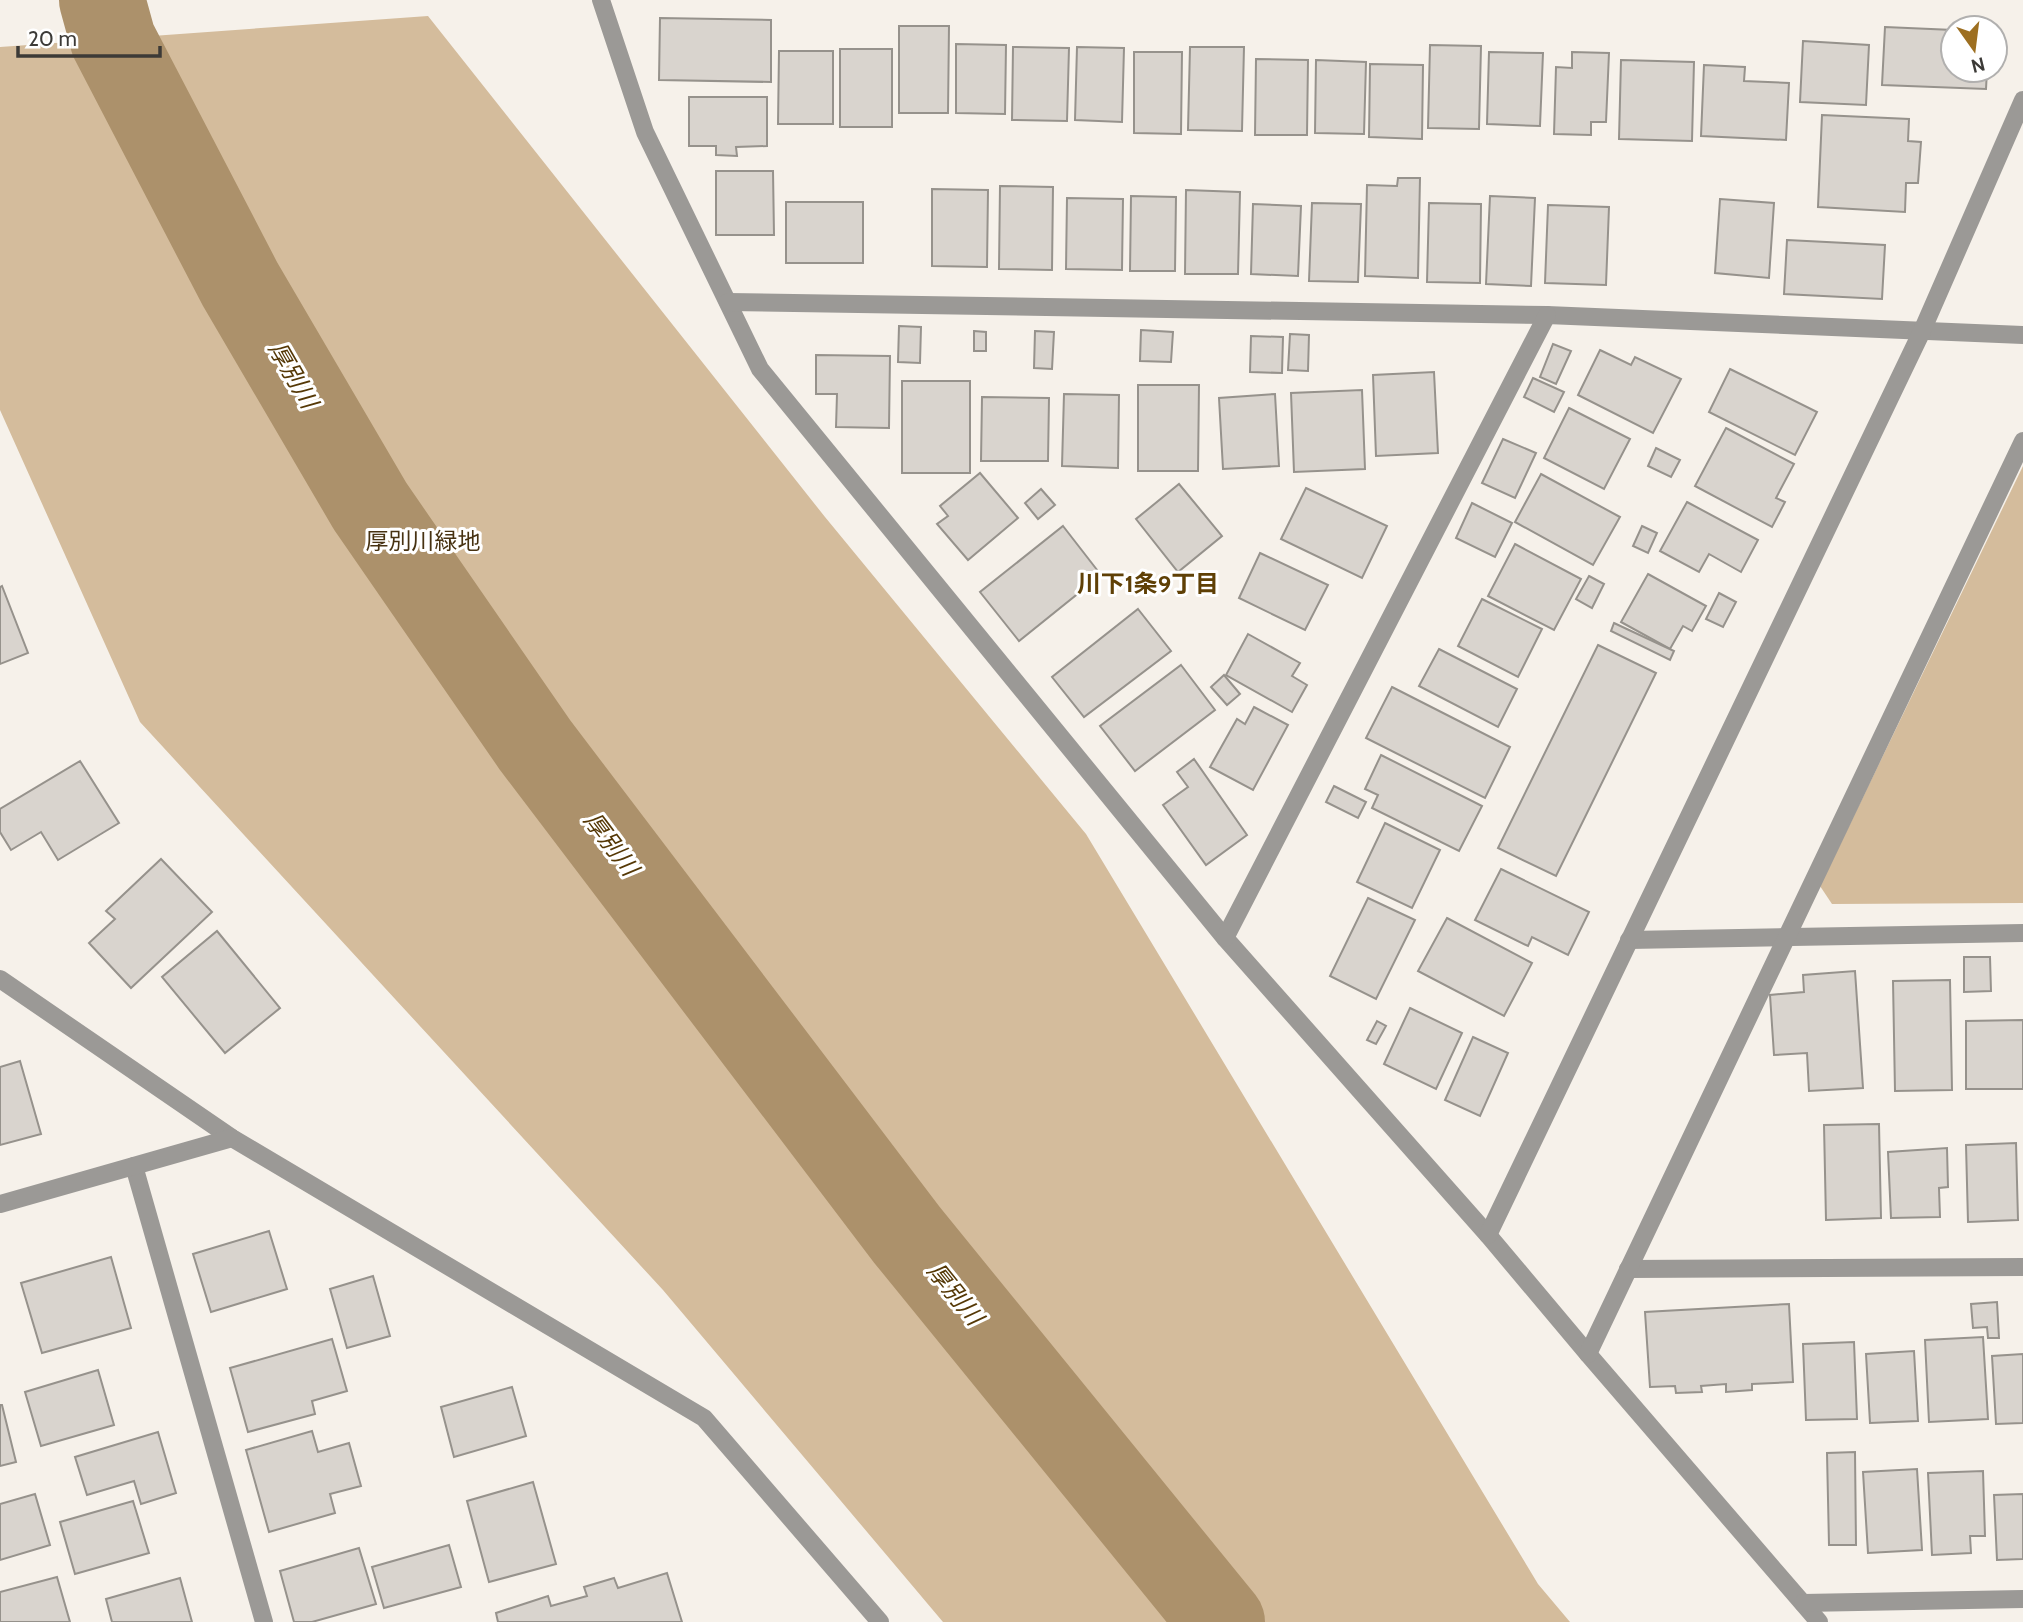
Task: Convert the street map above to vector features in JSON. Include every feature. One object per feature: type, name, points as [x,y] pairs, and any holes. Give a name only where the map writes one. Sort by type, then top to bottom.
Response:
[{"type":"street","points":[[601,0],[645,132],[760,369],[1225,938],[1488,1235],[1819,1622]]},
{"type":"street","points":[[1488,1235],[1922,331],[2023,100]]},
{"type":"street","points":[[728,302],[1547,315],[2023,335]]},
{"type":"street","points":[[1225,938],[1547,315]]},
{"type":"street","points":[[1588,1354],[2023,441]]},
{"type":"street","points":[[1629,940],[2023,933]]},
{"type":"street","points":[[0,979],[232,1138],[704,1418],[880,1622]]},
{"type":"street","points":[[0,1204],[232,1138]]},
{"type":"street","points":[[134,1166],[264,1622]]},
{"type":"street","points":[[1628,1269],[2023,1267]]},
{"type":"street","points":[[1803,1603],[2023,1599]]},
{"type":"green space","name":"厚別川緑地","points":[[428,16],[825,517],[1086,834],[1538,1584],[1570,1622],[943,1622],[663,1290],[140,722],[0,410],[0,47]]},
{"type":"green space","points":[[2023,466],[2023,903],[1832,904],[1820,886]]},
{"type":"building","points":[[660,18],[771,20],[771,82],[659,80]]},
{"type":"building","points":[[899,26],[949,26],[948,113],[899,113]]},
{"type":"building","points":[[1885,27],[1939,29],[1939,84],[1986,84],[1986,89],[1882,85]]},
{"type":"building","points":[[1803,41],[1869,45],[1866,105],[1800,102]]},
{"type":"building","points":[[956,44],[1006,45],[1005,114],[956,113]]},
{"type":"building","points":[[1430,45],[1481,46],[1479,129],[1428,128]]},
{"type":"building","points":[[1013,47],[1069,48],[1067,121],[1012,120]]},
{"type":"building","points":[[1077,47],[1124,48],[1122,122],[1075,120]]},
{"type":"building","points":[[1190,47],[1244,47],[1242,131],[1188,130]]},
{"type":"building","points":[[840,49],[892,49],[892,127],[840,127]]},
{"type":"building","points":[[779,51],[833,51],[833,124],[778,124]]},
{"type":"building","points":[[1134,52],[1182,52],[1181,134],[1134,133]]},
{"type":"building","points":[[1489,52],[1543,53],[1540,126],[1487,124]]},
{"type":"building","points":[[1572,52],[1609,53],[1606,122],[1591,122],[1591,135],[1554,134],[1556,67],[1572,68]]},
{"type":"building","points":[[1256,59],[1308,60],[1307,135],[1255,135]]},
{"type":"building","points":[[1316,60],[1366,62],[1364,134],[1315,133]]},
{"type":"building","points":[[1621,60],[1694,62],[1692,141],[1619,139]]},
{"type":"building","points":[[1370,64],[1423,65],[1422,139],[1369,137]]},
{"type":"building","points":[[1704,65],[1745,67],[1744,81],[1789,83],[1786,140],[1701,136]]},
{"type":"building","points":[[689,97],[767,97],[767,146],[736,147],[737,156],[716,155],[716,146],[689,146]]},
{"type":"building","points":[[1822,115],[1909,119],[1908,141],[1921,142],[1918,183],[1906,183],[1905,212],[1818,207]]},
{"type":"building","points":[[716,171],[773,171],[774,235],[716,235]]},
{"type":"building","points":[[1398,178],[1420,178],[1418,278],[1365,276],[1367,185],[1397,186]]},
{"type":"building","points":[[1000,186],[1053,187],[1052,270],[999,269]]},
{"type":"building","points":[[932,189],[988,190],[987,267],[932,266]]},
{"type":"building","points":[[1186,190],[1240,192],[1238,274],[1185,274]]},
{"type":"building","points":[[1131,196],[1176,197],[1175,271],[1130,271]]},
{"type":"building","points":[[1490,196],[1535,198],[1531,286],[1486,284]]},
{"type":"building","points":[[1067,198],[1123,199],[1122,270],[1066,269]]},
{"type":"building","points":[[1720,199],[1774,203],[1769,278],[1715,273]]},
{"type":"building","points":[[786,202],[863,202],[863,263],[786,263]]},
{"type":"building","points":[[1312,203],[1361,204],[1358,282],[1309,281]]},
{"type":"building","points":[[1429,203],[1481,204],[1480,283],[1427,282]]},
{"type":"building","points":[[1253,204],[1301,206],[1298,276],[1251,274]]},
{"type":"building","points":[[1548,205],[1609,207],[1606,285],[1545,283]]},
{"type":"building","points":[[1787,240],[1885,245],[1882,299],[1784,294]]},
{"type":"building","points":[[899,326],[921,327],[920,363],[898,362]]},
{"type":"building","points":[[1141,330],[1173,332],[1171,362],[1140,361]]},
{"type":"building","points":[[974,331],[986,332],[986,351],[974,351]]},
{"type":"building","points":[[1035,331],[1054,332],[1052,369],[1034,368]]},
{"type":"building","points":[[1290,334],[1309,335],[1308,371],[1288,370]]},
{"type":"building","points":[[1251,336],[1283,337],[1282,373],[1250,372]]},
{"type":"building","points":[[1553,344],[1571,351],[1556,384],[1540,377]]},
{"type":"building","points":[[1600,350],[1631,365],[1635,357],[1681,379],[1653,433],[1578,395]]},
{"type":"building","points":[[816,355],[890,356],[889,428],[836,427],[837,394],[816,394]]},
{"type":"building","points":[[1730,369],[1817,412],[1795,455],[1709,412]]},
{"type":"building","points":[[1434,372],[1438,453],[1376,456],[1373,375]]},
{"type":"building","points":[[1533,378],[1564,392],[1554,412],[1524,397]]},
{"type":"building","points":[[902,381],[970,381],[970,473],[902,473]]},
{"type":"building","points":[[1138,385],[1199,385],[1198,471],[1138,471]]},
{"type":"building","points":[[1362,390],[1365,469],[1294,472],[1291,393]]},
{"type":"building","points":[[1064,394],[1119,395],[1118,468],[1062,466]]},
{"type":"building","points":[[1275,394],[1279,466],[1223,469],[1219,398]]},
{"type":"building","points":[[982,397],[1049,398],[1048,461],[981,461]]},
{"type":"building","points":[[1569,408],[1630,439],[1604,489],[1544,458]]},
{"type":"building","points":[[1726,428],[1794,464],[1776,498],[1785,502],[1772,527],[1695,486]]},
{"type":"building","points":[[1503,439],[1536,453],[1515,498],[1482,483]]},
{"type":"building","points":[[1656,448],[1680,460],[1671,477],[1648,466]]},
{"type":"building","points":[[980,473],[1018,518],[968,560],[937,524],[948,516],[940,506]]},
{"type":"building","points":[[1541,474],[1620,517],[1593,565],[1515,522]]},
{"type":"building","points":[[1179,484],[1222,536],[1178,572],[1136,519]]},
{"type":"building","points":[[1306,488],[1387,526],[1362,578],[1281,539]]},
{"type":"building","points":[[1041,489],[1055,505],[1038,519],[1025,503]]},
{"type":"building","points":[[1687,502],[1758,540],[1741,572],[1709,554],[1699,572],[1660,551]]},
{"type":"building","points":[[1472,503],[1512,523],[1495,557],[1456,538]]},
{"type":"building","points":[[1063,526],[1101,575],[1019,641],[980,592]]},
{"type":"building","points":[[1642,526],[1657,533],[1648,553],[1633,546]]},
{"type":"building","points":[[1515,544],[1581,579],[1554,630],[1488,596]]},
{"type":"building","points":[[1260,553],[1328,585],[1305,630],[1239,598]]},
{"type":"building","points":[[1648,574],[1706,606],[1692,631],[1683,626],[1670,649],[1621,622]]},
{"type":"building","points":[[1589,576],[1604,584],[1592,608],[1576,599]]},
{"type":"building","points":[[2,586],[28,653],[0,664],[0,587]]},
{"type":"building","points":[[1719,593],[1736,602],[1723,627],[1706,619]]},
{"type":"building","points":[[1482,599],[1542,629],[1518,677],[1458,646]]},
{"type":"building","points":[[1138,609],[1171,651],[1084,717],[1052,677]]},
{"type":"building","points":[[1614,623],[1674,651],[1670,660],[1611,631]]},
{"type":"building","points":[[1248,634],[1300,663],[1292,676],[1307,685],[1292,712],[1226,675]]},
{"type":"building","points":[[1598,645],[1656,673],[1556,876],[1498,848]]},
{"type":"building","points":[[1439,649],[1517,689],[1498,727],[1419,686]]},
{"type":"building","points":[[1181,665],[1215,710],[1135,771],[1100,726]]},
{"type":"building","points":[[1224,675],[1240,694],[1227,705],[1211,687]]},
{"type":"building","points":[[1392,687],[1510,747],[1485,798],[1366,738]]},
{"type":"building","points":[[1254,707],[1288,725],[1253,790],[1210,767],[1237,719],[1245,724]]},
{"type":"building","points":[[1381,755],[1482,806],[1459,851],[1372,808],[1378,795],[1365,789]]},
{"type":"building","points":[[1194,759],[1247,835],[1206,865],[1163,805],[1188,787],[1177,772]]},
{"type":"building","points":[[80,761],[119,823],[58,860],[41,832],[11,850],[0,832],[0,809]]},
{"type":"building","points":[[1334,786],[1366,802],[1358,818],[1326,802]]},
{"type":"building","points":[[1385,823],[1440,850],[1412,908],[1357,882]]},
{"type":"building","points":[[161,859],[212,912],[131,988],[89,943],[115,919],[106,911]]},
{"type":"building","points":[[1501,869],[1589,912],[1568,955],[1532,937],[1528,946],[1475,920]]},
{"type":"building","points":[[1368,898],[1415,920],[1376,999],[1330,976]]},
{"type":"building","points":[[1447,918],[1532,963],[1504,1016],[1418,971]]},
{"type":"building","points":[[217,931],[280,1008],[225,1053],[162,977]]},
{"type":"building","points":[[1964,957],[1990,957],[1991,991],[1964,992]]},
{"type":"building","points":[[1855,971],[1863,1088],[1809,1091],[1807,1053],[1774,1055],[1770,995],[1804,992],[1803,975]]},
{"type":"building","points":[[1950,980],[1952,1090],[1895,1091],[1893,981]]},
{"type":"building","points":[[1410,1008],[1462,1033],[1436,1089],[1384,1064]]},
{"type":"building","points":[[2023,1020],[2023,1089],[1966,1089],[1966,1021]]},
{"type":"building","points":[[1377,1021],[1386,1026],[1376,1044],[1367,1040]]},
{"type":"building","points":[[1473,1037],[1508,1053],[1480,1116],[1445,1100]]},
{"type":"building","points":[[20,1061],[41,1134],[0,1145],[0,1067]]},
{"type":"building","points":[[1879,1124],[1881,1218],[1826,1220],[1824,1125]]},
{"type":"building","points":[[2016,1143],[2018,1220],[1968,1222],[1966,1145]]},
{"type":"building","points":[[1947,1148],[1948,1187],[1939,1188],[1940,1217],[1891,1218],[1888,1152]]},
{"type":"building","points":[[269,1231],[287,1289],[211,1312],[193,1254]]},
{"type":"building","points":[[111,1257],[131,1328],[42,1353],[21,1283]]},
{"type":"building","points":[[373,1276],[390,1336],[347,1348],[330,1289]]},
{"type":"building","points":[[1997,1302],[1999,1338],[1988,1338],[1987,1327],[1973,1328],[1971,1304]]},
{"type":"building","points":[[1789,1304],[1793,1382],[1752,1384],[1752,1390],[1726,1392],[1726,1384],[1701,1386],[1702,1392],[1676,1393],[1675,1386],[1650,1387],[1645,1312]]},
{"type":"building","points":[[1983,1337],[1988,1419],[1929,1422],[1925,1340]]},
{"type":"building","points":[[332,1339],[347,1391],[312,1401],[315,1414],[248,1432],[230,1368]]},
{"type":"building","points":[[1854,1342],[1857,1419],[1806,1420],[1803,1344]]},
{"type":"building","points":[[1914,1351],[1918,1421],[1870,1423],[1866,1354]]},
{"type":"building","points":[[2023,1354],[2023,1423],[1996,1424],[1992,1356]]},
{"type":"building","points":[[98,1370],[114,1425],[41,1446],[25,1392]]},
{"type":"building","points":[[512,1387],[526,1436],[454,1457],[441,1407]]},
{"type":"building","points":[[0,1405],[16,1462],[0,1466]]},
{"type":"building","points":[[312,1431],[318,1452],[349,1443],[361,1486],[330,1494],[335,1513],[269,1532],[246,1450]]},
{"type":"building","points":[[158,1432],[176,1493],[141,1504],[134,1481],[87,1495],[75,1457]]},
{"type":"building","points":[[1855,1452],[1856,1545],[1829,1545],[1827,1453]]},
{"type":"building","points":[[1917,1469],[1922,1550],[1868,1553],[1863,1472]]},
{"type":"building","points":[[1983,1471],[1985,1536],[1970,1536],[1971,1553],[1932,1555],[1928,1473]]},
{"type":"building","points":[[533,1482],[556,1564],[489,1582],[467,1501]]},
{"type":"building","points":[[35,1494],[50,1545],[0,1560],[0,1504]]},
{"type":"building","points":[[2023,1494],[2023,1559],[1997,1560],[1994,1495]]},
{"type":"building","points":[[133,1501],[149,1553],[75,1574],[60,1522]]},
{"type":"building","points":[[449,1545],[461,1587],[384,1608],[372,1567]]},
{"type":"building","points":[[359,1548],[376,1604],[312,1622],[294,1622],[280,1571]]},
{"type":"building","points":[[667,1573],[682,1622],[498,1622],[496,1613],[548,1596],[551,1606],[587,1596],[584,1587],[614,1578],[618,1588]]},
{"type":"building","points":[[57,1577],[70,1622],[0,1622],[0,1592]]},
{"type":"building","points":[[180,1578],[192,1622],[112,1622],[106,1599]]},
{"type":"waterway","name":"厚別川","points":[[102,0],[113,40],[240,284],[370,506],[535,745],[907,1235],[1222,1622]]},
{"type":"district","name":"川下1条9丁目","points":[[1148,584]]}]
